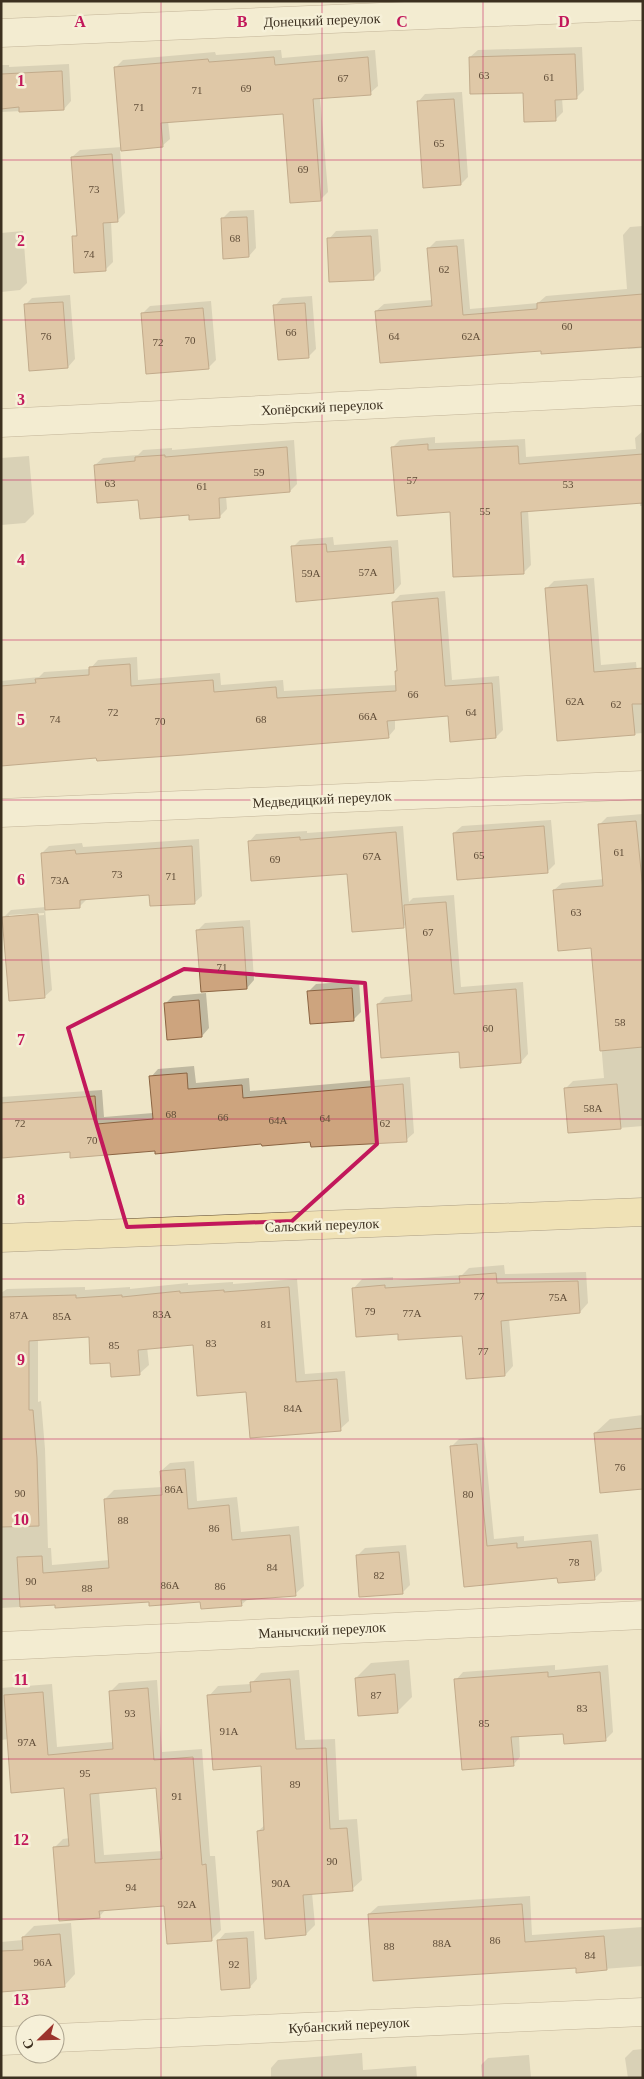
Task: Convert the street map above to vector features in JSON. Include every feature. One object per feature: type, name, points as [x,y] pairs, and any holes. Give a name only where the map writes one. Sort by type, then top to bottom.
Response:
[{"type":"main road","name":"Сальский переулок","points":[[1,1238],[643,1212]]},
{"type":"street","name":"Донецкий переулок","points":[[1,33],[643,6]]},
{"type":"street","name":"Хопёрский переулок","points":[[1,423],[643,391]]},
{"type":"street","name":"Медведицкий переулок","points":[[1,813],[643,785]]},
{"type":"street","name":"Манычский переулок","points":[[1,1646],[643,1615]]},
{"type":"street","name":"Кубанский переулок","points":[[65,2038],[643,2012]]},
{"type":"street","points":[[1,2041],[15,2040]]},
{"type":"highlighted area","points":[[184,969],[365,983],[377,1144],[292,1221],[127,1227],[68,1028]]},
{"type":"building","points":[[575,54],[577,99],[555,100],[556,121],[524,122],[523,93],[470,94],[469,57]]},
{"type":"building","points":[[274,57],[275,65],[368,57],[371,95],[313,99],[321,201],[290,203],[283,114],[161,123],[163,147],[121,151],[114,67],[208,59],[209,62]]},
{"type":"building","points":[[62,71],[64,110],[19,112],[19,107],[1,109],[1,74]]},
{"type":"building","points":[[454,99],[461,185],[423,188],[417,101]]},
{"type":"building","points":[[112,154],[118,222],[103,223],[106,271],[74,273],[72,236],[77,236],[71,157]]},
{"type":"building","points":[[247,217],[249,257],[223,259],[221,218]]},
{"type":"building","points":[[371,236],[374,280],[329,282],[327,238]]},
{"type":"building","points":[[457,246],[463,315],[537,309],[537,303],[643,294],[643,347],[541,354],[541,351],[380,363],[375,311],[432,306],[427,248]]},
{"type":"building","points":[[63,302],[68,368],[29,371],[24,304]]},
{"type":"building","points":[[305,303],[309,358],[278,360],[273,305]]},
{"type":"building","points":[[203,308],[209,369],[146,374],[141,313]]},
{"type":"building","points":[[428,444],[428,450],[518,446],[519,464],[643,454],[643,503],[521,512],[524,574],[453,577],[450,512],[397,516],[391,447]]},
{"type":"building","points":[[287,447],[290,492],[219,498],[220,518],[189,520],[189,515],[140,519],[138,500],[97,503],[94,465],[135,461],[135,457],[165,455],[165,457]]},
{"type":"building","points":[[326,544],[327,552],[391,547],[394,593],[296,602],[291,546]]},
{"type":"building","points":[[587,585],[594,672],[643,668],[643,704],[632,704],[635,735],[557,741],[545,588]]},
{"type":"building","points":[[438,598],[445,686],[492,683],[496,738],[450,742],[448,716],[387,721],[389,738],[184,755],[97,761],[96,758],[1,766],[1,686],[36,683],[35,679],[89,675],[89,667],[130,664],[131,686],[213,680],[214,692],[276,687],[277,698],[396,691],[395,671],[397,671],[392,602]]},
{"type":"building","points":[[636,821],[643,890],[643,1047],[600,1051],[591,948],[558,951],[553,890],[603,886],[598,824]]},
{"type":"building","points":[[544,826],[548,873],[457,880],[453,833]]},
{"type":"building","points":[[396,832],[404,928],[352,932],[347,874],[251,881],[248,841],[300,837],[300,840]]},
{"type":"building","points":[[192,846],[195,904],[150,906],[149,895],[80,900],[80,908],[45,910],[41,853],[75,850],[76,854]]},
{"type":"building","points":[[446,902],[454,994],[516,989],[521,1063],[460,1068],[459,1052],[381,1058],[377,1004],[412,1001],[404,905]]},
{"type":"building","points":[[38,914],[45,998],[9,1001],[2,917]]},
{"type":"building","points":[[243,927],[247,989],[201,992],[196,930]]},
{"type":"building","points":[[352,988],[354,1021],[310,1024],[307,991]]},
{"type":"building","points":[[199,1000],[202,1037],[167,1040],[164,1003]]},
{"type":"building","points":[[187,1073],[188,1089],[242,1085],[243,1098],[403,1084],[407,1142],[311,1147],[310,1142],[262,1146],[261,1144],[155,1154],[155,1151],[70,1158],[70,1152],[2,1158],[1,1103],[95,1096],[97,1124],[153,1119],[149,1076]]},
{"type":"building","points":[[617,1084],[621,1129],[568,1133],[564,1088]]},
{"type":"building","points":[[496,1273],[497,1283],[578,1281],[580,1313],[501,1321],[505,1376],[466,1379],[462,1336],[398,1340],[398,1334],[356,1337],[352,1288],[385,1285],[385,1288],[460,1283],[459,1276]]},
{"type":"building","points":[[289,1287],[296,1382],[337,1379],[341,1431],[250,1438],[246,1392],[197,1396],[193,1345],[138,1350],[140,1375],[111,1377],[110,1363],[90,1364],[89,1337],[29,1341],[29,1410],[33,1410],[37,1458],[39,1526],[1,1527],[1,1297],[76,1295],[76,1298],[122,1295],[122,1297],[180,1291],[180,1293],[224,1290],[224,1292]]},
{"type":"building","points":[[643,1428],[643,1489],[600,1493],[594,1433]]},
{"type":"building","points":[[477,1444],[487,1546],[517,1543],[517,1548],[591,1541],[595,1580],[558,1583],[557,1578],[464,1587],[450,1446]]},
{"type":"building","points":[[185,1469],[188,1509],[229,1505],[232,1540],[290,1535],[296,1596],[241,1600],[242,1606],[201,1609],[200,1602],[149,1606],[149,1602],[55,1608],[55,1605],[20,1607],[17,1557],[42,1556],[43,1573],[109,1568],[104,1499],[162,1495],[160,1471]]},
{"type":"building","points":[[399,1552],[403,1594],[359,1597],[356,1555]]},
{"type":"building","points":[[548,1672],[548,1677],[600,1672],[606,1741],[564,1744],[563,1734],[511,1737],[514,1766],[462,1770],[454,1679]]},
{"type":"building","points":[[395,1674],[398,1713],[358,1716],[355,1678]]},
{"type":"building","points":[[290,1679],[296,1749],[326,1748],[330,1829],[347,1828],[353,1891],[303,1895],[306,1935],[265,1939],[257,1831],[264,1830],[261,1766],[213,1770],[207,1695],[251,1692],[250,1682]]},
{"type":"building","points":[[148,1688],[154,1760],[193,1757],[202,1865],[206,1864],[212,1941],[167,1944],[164,1906],[99,1911],[100,1918],[59,1921],[53,1847],[69,1846],[64,1788],[11,1793],[4,1695],[43,1692],[48,1755],[113,1749],[109,1691]],"holes":[[[156,1788],[162,1859],[95,1863],[90,1794]]]},
{"type":"building","points":[[522,1904],[525,1942],[604,1936],[607,1970],[576,1973],[576,1968],[373,1981],[368,1914]]},
{"type":"building","points":[[60,1934],[65,1987],[1,1992],[1,1951],[23,1950],[22,1937]]},
{"type":"building","points":[[247,1938],[250,1988],[221,1990],[217,1940]]}]
